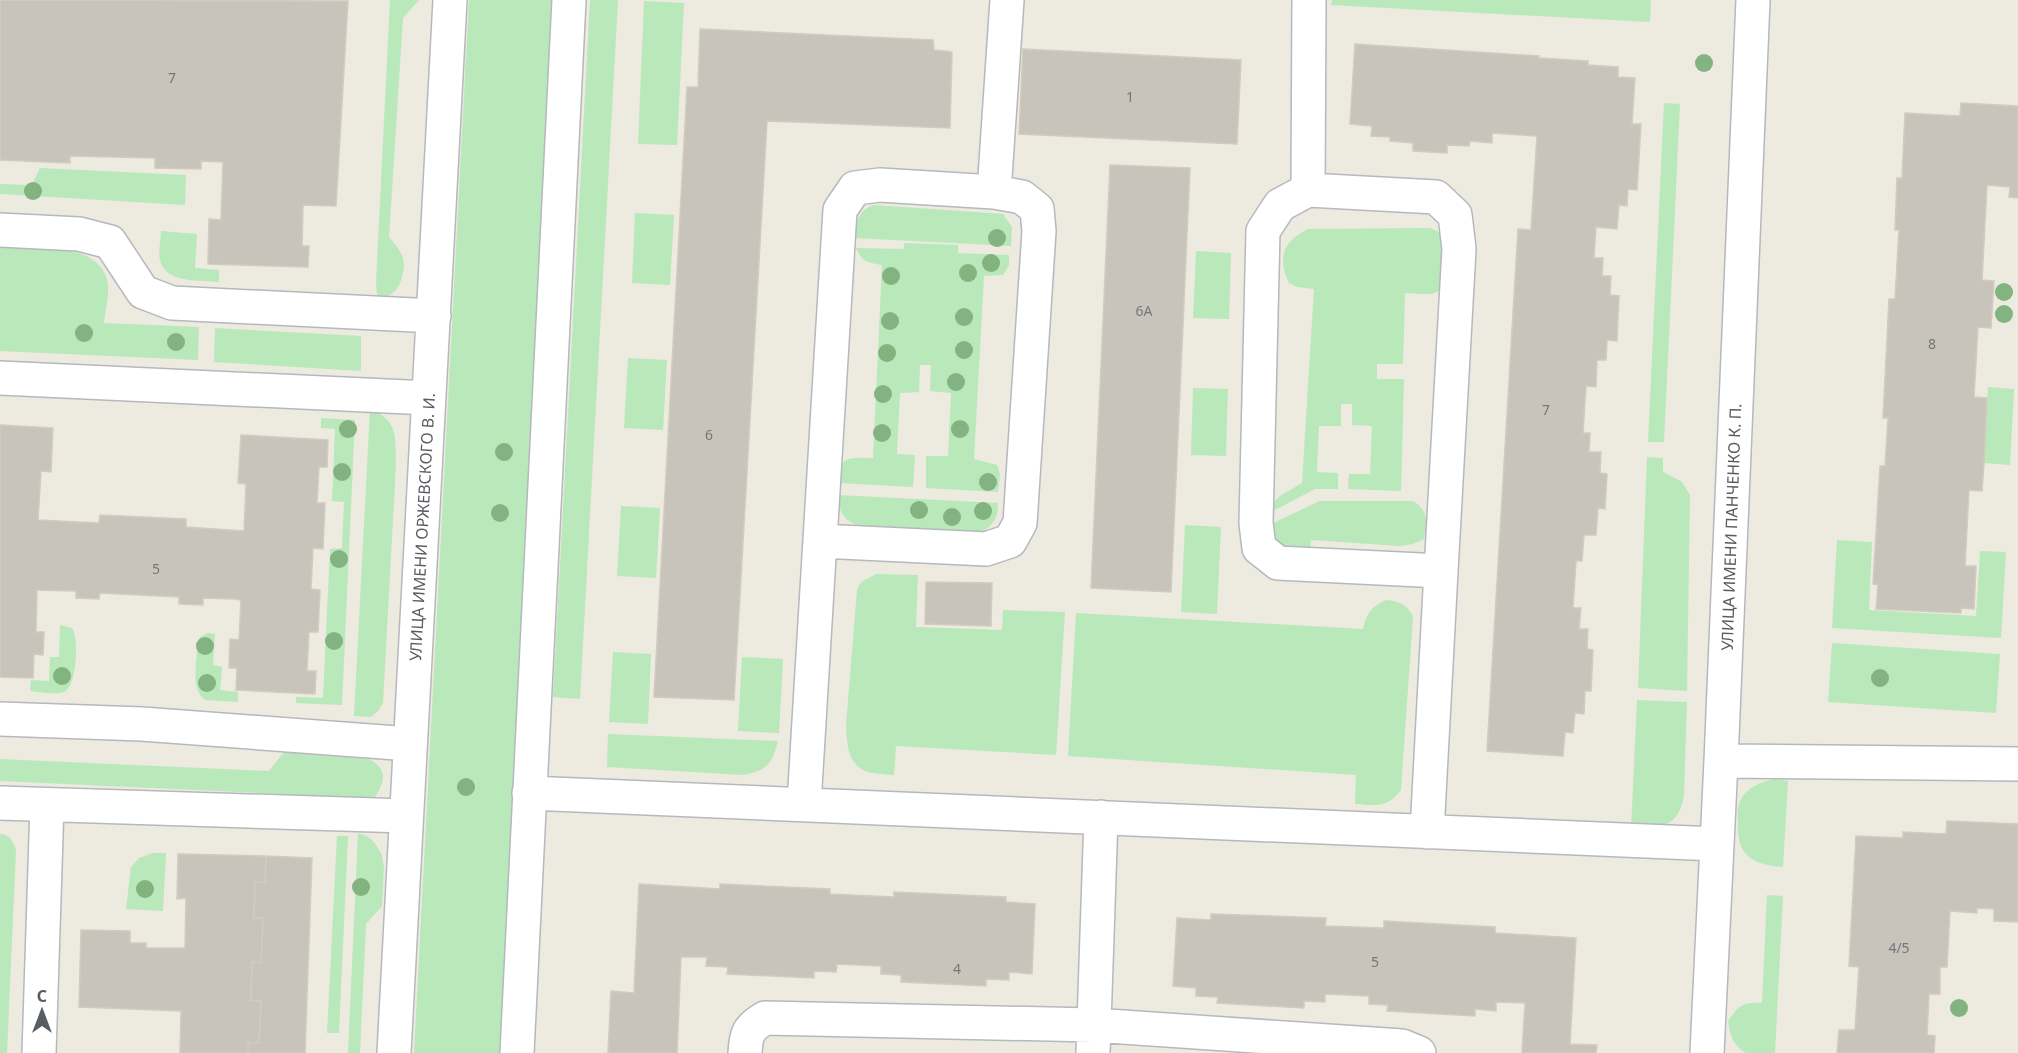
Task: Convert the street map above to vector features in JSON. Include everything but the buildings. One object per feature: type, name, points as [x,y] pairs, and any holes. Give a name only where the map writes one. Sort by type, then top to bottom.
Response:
[{"type":"street","name":"УЛИЦА ИМЕНИ ОРЖЕВСКОГО В. И.","points":[[394,1053],[450,0]]},
{"type":"street","points":[[517,1053],[569,0]]},
{"type":"street","points":[[994,192],[1008,0]]},
{"type":"street","points":[[1308,190],[1309,0]]},
{"type":"street","name":"УЛИЦА ИМЕНИ ПАНЧЕНКО К. П.","points":[[1707,1053],[1753,0]]},
{"type":"street","points":[[804,804],[840,210],[855,188],[880,185],[994,192],[1022,197],[1037,209],[1039,231],[1020,523],[1010,541],[986,549],[820,541]]},
{"type":"street","points":[[1427,832],[1459,249],[1455,215],[1436,197],[1308,190],[1280,205],[1263,231],[1256,523],[1259,548],[1278,563],[1441,571]]},
{"type":"street","points":[[0,230],[79,234],[110,242],[143,292],[172,303],[434,316]]},
{"type":"street","points":[[0,378],[429,398]]},
{"type":"street","points":[[0,719],[142,724],[410,744]]},
{"type":"street","points":[[1721,760],[2018,764]]},
{"type":"street","points":[[529,793],[1716,844]]},
{"type":"street","points":[[0,803],[406,816]]},
{"type":"street","points":[[39,1053],[48,805]]},
{"type":"street","points":[[1093,1039],[1101,817]]},
{"type":"street","points":[[745,1053],[746,1039],[752,1026],[765,1018],[1093,1039],[1402,1046],[1419,1053]]},
{"type":"green space","points":[[390,0],[419,0],[403,18],[389,237],[402,255],[404,264],[399,286],[390,295],[384,296],[377,294],[376,283]]},
{"type":"green space","points":[[469,0],[557,0],[500,1053],[414,1053]]},
{"type":"green space","points":[[590,0],[618,0],[580,699],[553,697]]},
{"type":"green space","points":[[1332,0],[1651,0],[1650,22],[1331,5]]},
{"type":"green space","points":[[644,1],[684,3],[677,145],[638,144]]},
{"type":"green space","points":[[1664,103],[1680,104],[1664,442],[1648,442]]},
{"type":"green space","points":[[40,168],[186,175],[185,205],[0,194],[0,184],[32,185]]},
{"type":"green space","points":[[873,205],[1003,214],[1012,227],[1011,246],[855,238],[858,218]]},
{"type":"green space","points":[[635,213],[674,215],[670,285],[632,283]]},
{"type":"green space","points":[[1430,228],[1440,234],[1446,247],[1445,281],[1442,288],[1434,293],[1405,293],[1403,364],[1377,364],[1377,379],[1404,379],[1401,491],[1348,489],[1349,474],[1370,474],[1372,426],[1352,425],[1352,404],[1341,404],[1341,426],[1319,426],[1317,472],[1338,473],[1338,489],[1315,489],[1273,511],[1274,502],[1280,496],[1302,483],[1314,289],[1297,287],[1289,283],[1283,266],[1283,258],[1288,245],[1308,229]]},
{"type":"green space","points":[[161,231],[197,234],[195,268],[219,270],[219,282],[176,277],[163,268],[159,249]]},
{"type":"green space","points":[[904,243],[958,245],[958,253],[1009,255],[1009,265],[1003,275],[984,276],[974,459],[997,465],[1000,474],[998,492],[926,488],[926,456],[948,456],[951,393],[930,391],[931,365],[920,365],[919,392],[900,393],[897,454],[915,455],[913,487],[838,483],[844,462],[852,458],[873,458],[882,265],[866,261],[856,248],[904,249]]},
{"type":"green space","points":[[0,247],[64,250],[81,254],[94,261],[104,271],[108,286],[104,323],[199,327],[198,360],[0,351]]},
{"type":"green space","points":[[1196,251],[1231,253],[1229,319],[1193,318]]},
{"type":"green space","points":[[215,328],[361,336],[361,371],[214,362]]},
{"type":"green space","points":[[628,358],[667,360],[663,430],[624,428]]},
{"type":"green space","points":[[1988,387],[2014,389],[2010,465],[1984,463]]},
{"type":"green space","points":[[1193,388],[1228,389],[1226,456],[1191,455]]},
{"type":"green space","points":[[370,409],[386,419],[394,431],[396,464],[383,703],[371,717],[354,716]]},
{"type":"green space","points":[[321,418],[355,420],[342,705],[296,703],[296,697],[323,698],[330,549],[342,548],[344,502],[332,501],[335,429],[321,428]]},
{"type":"green space","points":[[1647,457],[1663,458],[1663,472],[1682,482],[1690,495],[1687,691],[1638,688]]},
{"type":"green space","points":[[837,495],[998,503],[998,509],[994,521],[979,533],[867,529],[845,518]]},
{"type":"green space","points":[[1320,501],[1414,501],[1425,514],[1424,539],[1400,546],[1311,540],[1310,549],[1278,544],[1271,524]]},
{"type":"green space","points":[[621,506],[660,508],[656,578],[617,576]]},
{"type":"green space","points":[[1185,525],[1221,527],[1217,614],[1181,612]]},
{"type":"green space","points":[[1837,540],[1872,542],[1869,610],[1976,616],[1980,551],[2006,552],[2001,638],[1832,628]]},
{"type":"green space","points":[[876,574],[918,575],[916,627],[1002,630],[1003,610],[1065,612],[1056,755],[896,746],[894,775],[865,771],[855,763],[849,751],[846,725],[857,590],[861,582]]},
{"type":"green space","points":[[1386,600],[1402,604],[1413,616],[1401,790],[1385,803],[1355,804],[1356,775],[1068,756],[1076,613],[1363,629],[1370,611]]},
{"type":"green space","points":[[60,625],[72,628],[76,641],[76,662],[72,681],[61,693],[30,691],[31,680],[49,681],[50,657],[59,657]]},
{"type":"green space","points":[[208,633],[215,634],[213,665],[222,667],[220,690],[238,692],[238,702],[205,700],[197,689],[195,674],[198,642],[200,637]]},
{"type":"green space","points":[[1832,643],[2000,654],[1996,713],[1828,702]]},
{"type":"green space","points":[[613,652],[651,654],[648,724],[609,722]]},
{"type":"green space","points":[[742,657],[783,659],[779,733],[738,731]]},
{"type":"green space","points":[[1637,700],[1687,702],[1684,795],[1678,814],[1673,820],[1659,826],[1631,829]]},
{"type":"green space","points":[[608,734],[778,741],[771,761],[767,765],[758,771],[743,775],[607,767]]},
{"type":"green space","points":[[284,752],[369,759],[382,771],[383,780],[375,797],[368,798],[0,781],[0,759],[269,771]]},
{"type":"green space","points":[[1776,779],[1788,781],[1783,867],[1763,864],[1748,856],[1743,850],[1738,833],[1738,808],[1741,798],[1754,786]]},
{"type":"green space","points":[[358,833],[374,842],[381,853],[384,866],[382,906],[366,924],[360,1053],[348,1053]]},
{"type":"green space","points":[[0,834],[9,837],[16,850],[7,1053],[0,1053]]},
{"type":"green space","points":[[337,836],[348,836],[339,1033],[327,1033]]},
{"type":"green space","points":[[153,853],[166,853],[163,911],[126,909],[131,867],[139,858]]},
{"type":"green space","points":[[1767,895],[1783,896],[1775,1053],[1746,1053],[1733,1040],[1728,1021],[1742,1006],[1762,1003]]}]
